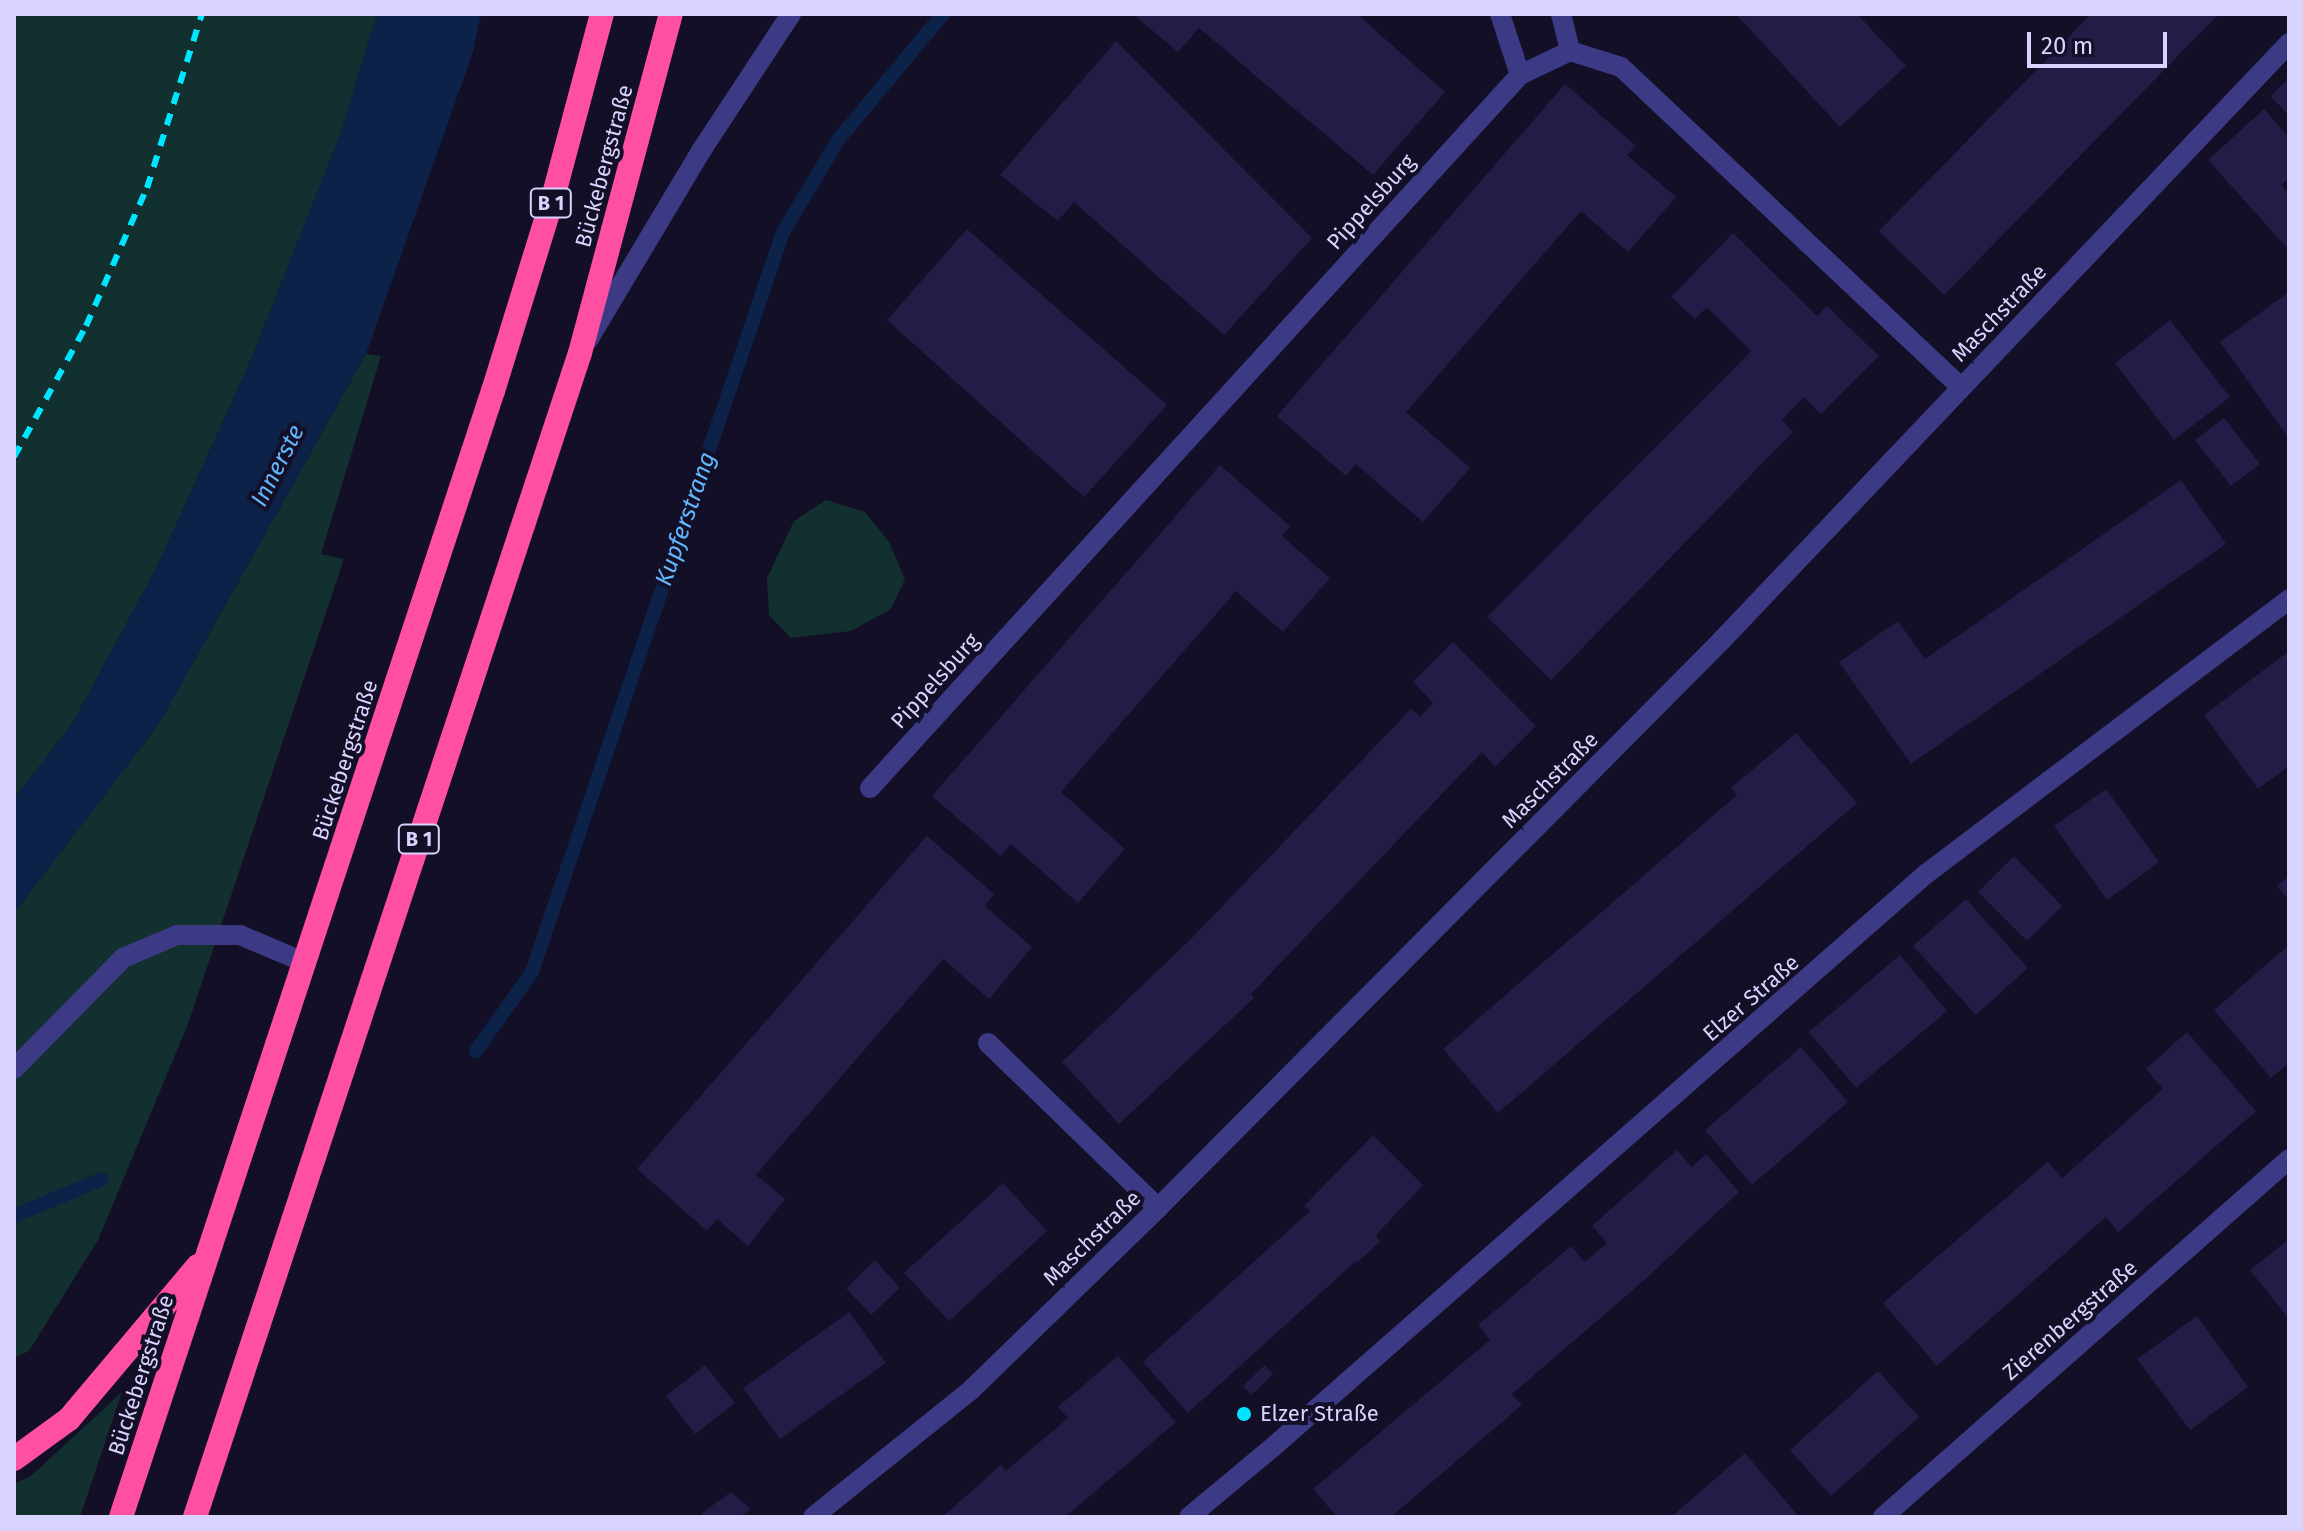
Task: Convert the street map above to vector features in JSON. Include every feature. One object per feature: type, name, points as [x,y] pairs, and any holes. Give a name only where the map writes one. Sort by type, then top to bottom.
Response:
[{"type":"highway","name":"Bückebergstraße","points":[[121,1517],[517,315],[554,194],[602,14]]},
{"type":"highway","name":"Bückebergstraße","points":[[195,1517],[580,353],[671,14]]},
{"type":"highway","points":[[14,1459],[69,1419],[207,1256]]},
{"type":"street","points":[[580,353],[701,151],[791,14]]},
{"type":"street","points":[[1500,14],[1520,75]]},
{"type":"street","points":[[1561,14],[1570,51],[1621,67],[1961,387]]},
{"type":"street","name":"Maschstraße","points":[[813,1517],[972,1389],[1158,1208],[1721,641],[2289,43]]},
{"type":"street","name":"Pippelsburg","points":[[870,788],[1520,75],[1570,51]]},
{"type":"street","name":"Elzer Straße","points":[[1189,1517],[1285,1437],[1926,874],[2289,599]]},
{"type":"street","points":[[14,1069],[123,958],[177,935],[240,935],[306,963]]},
{"type":"street","points":[[988,1043],[1158,1208]]},
{"type":"street","name":"Zierenbergstraße","points":[[1883,1517],[2289,1159]]},
{"type":"green space","points":[[14,14],[377,14],[341,133],[250,362],[156,569],[72,724],[14,799]]},
{"type":"green space","points":[[366,354],[381,356],[321,554],[344,559],[188,1024],[98,1240],[29,1351],[14,1358],[14,913],[158,725]]},
{"type":"green space","points":[[826,500],[865,512],[889,542],[905,579],[891,609],[851,631],[791,638],[769,615],[767,578],[794,521]]},
{"type":"green space","points":[[122,1392],[80,1517],[14,1517],[14,1484],[31,1476]]},
{"type":"water","name":"Innerste","points":[[377,14],[481,14],[473,52],[366,354],[158,725],[14,913],[14,799],[72,724],[156,569],[250,362],[341,133]]},
{"type":"building","points":[[1133,14],[1357,14],[1445,92],[1373,175],[1199,28],[1178,52]]},
{"type":"building","points":[[1736,14],[1857,14],[1906,66],[1840,127]]},
{"type":"building","points":[[2091,14],[2219,14],[1944,295],[1879,231]]},
{"type":"building","points":[[1116,41],[1312,238],[1224,335],[1074,202],[1058,221],[1000,175]]},
{"type":"building","points":[[2289,78],[2289,115],[2270,96]]},
{"type":"building","points":[[1565,84],[1636,146],[1627,155],[1676,197],[1628,252],[1581,211],[1406,412],[1470,468],[1423,522],[1356,464],[1346,476],[1277,416]]},
{"type":"building","points":[[2264,109],[2289,137],[2289,178],[2281,185],[2289,194],[2289,250],[2208,160]]},
{"type":"building","points":[[967,229],[1167,405],[1084,497],[887,320]]},
{"type":"building","points":[[1733,233],[1817,316],[1827,306],[1879,356],[1821,414],[1804,397],[1782,420],[1793,432],[1551,680],[1487,617],[1751,351],[1707,307],[1695,319],[1671,297]]},
{"type":"building","points":[[2289,292],[2289,439],[2220,342]]},
{"type":"building","points":[[2170,320],[2230,397],[2174,440],[2115,363]]},
{"type":"building","points":[[2224,418],[2260,464],[2231,486],[2195,440]]},
{"type":"building","points":[[1220,465],[1290,526],[1282,536],[1330,578],[1283,632],[1236,591],[1061,792],[1125,849],[1078,903],[1011,844],[1001,856],[932,796]]},
{"type":"building","points":[[2181,480],[2226,544],[1911,764],[1839,662],[1898,621],[1925,659]]},
{"type":"building","points":[[1453,642],[1536,726],[1495,767],[1482,752],[1251,994],[1254,998],[1119,1124],[1062,1062],[1192,938],[1411,709],[1420,717],[1433,703],[1413,682]]},
{"type":"building","points":[[2289,651],[2289,766],[2258,789],[2204,715]]},
{"type":"building","points":[[1796,733],[1857,803],[1498,1113],[1443,1049],[1737,795],[1731,788]]},
{"type":"building","points":[[2106,789],[2159,862],[2107,900],[2054,826]]},
{"type":"building","points":[[927,836],[994,894],[985,906],[1032,947],[989,999],[943,959],[756,1175],[785,1199],[748,1246],[717,1219],[707,1231],[637,1169]]},
{"type":"building","points":[[2014,856],[2062,906],[2027,941],[1978,892]]},
{"type":"building","points":[[2289,876],[2289,900],[2277,886]]},
{"type":"building","points":[[1966,899],[2028,968],[1976,1015],[1913,946]]},
{"type":"building","points":[[2289,945],[2289,1063],[2271,1078],[2214,1010]]},
{"type":"building","points":[[1900,955],[1947,1011],[1856,1088],[1809,1032]]},
{"type":"building","points":[[2187,1032],[2256,1111],[2118,1232],[2106,1217],[1937,1366],[1883,1303],[2048,1162],[2062,1178],[2163,1089],[2146,1069]]},
{"type":"building","points":[[1801,1047],[1848,1102],[1752,1185],[1705,1130]]},
{"type":"building","points":[[1373,1135],[1423,1185],[1376,1235],[1380,1241],[1188,1413],[1143,1362],[1310,1211],[1304,1206]]},
{"type":"building","points":[[1677,1150],[1692,1167],[1706,1154],[1739,1192],[1641,1283],[1512,1394],[1522,1405],[1391,1517],[1337,1517],[1313,1489],[1490,1340],[1478,1325],[1571,1246],[1585,1262],[1607,1243],[1592,1226]]},
{"type":"building","points":[[1003,1183],[1047,1231],[949,1321],[904,1273]]},
{"type":"building","points":[[2289,1239],[2289,1319],[2250,1270]]},
{"type":"building","points":[[875,1260],[900,1288],[871,1315],[846,1288]]},
{"type":"building","points":[[849,1312],[886,1363],[780,1439],[743,1388]]},
{"type":"building","points":[[2197,1316],[2248,1387],[2190,1430],[2137,1359]]},
{"type":"building","points":[[1118,1356],[1176,1422],[1065,1517],[942,1517],[1001,1465],[1006,1471],[1068,1418],[1058,1407]]},
{"type":"building","points":[[705,1365],[735,1403],[695,1434],[666,1396]]},
{"type":"building","points":[[1265,1365],[1273,1374],[1251,1395],[1243,1386]]},
{"type":"building","points":[[1878,1371],[1919,1417],[1831,1496],[1790,1450]]},
{"type":"building","points":[[1745,1453],[1799,1517],[1671,1517]]},
{"type":"building","points":[[731,1492],[751,1509],[740,1517],[704,1517],[702,1513]]},
{"type":"waterway","name":"Kupferstrang","points":[[476,1051],[532,972],[783,232],[838,140],[943,14]]},
{"type":"waterway","name":"Kupferstrang","points":[[14,1216],[102,1179]]},
{"type":"railway","points":[[14,457],[86,326],[147,188],[202,14]]},
{"type":"place","name":"Elzer Straße","points":[[1244,1414]]}]
